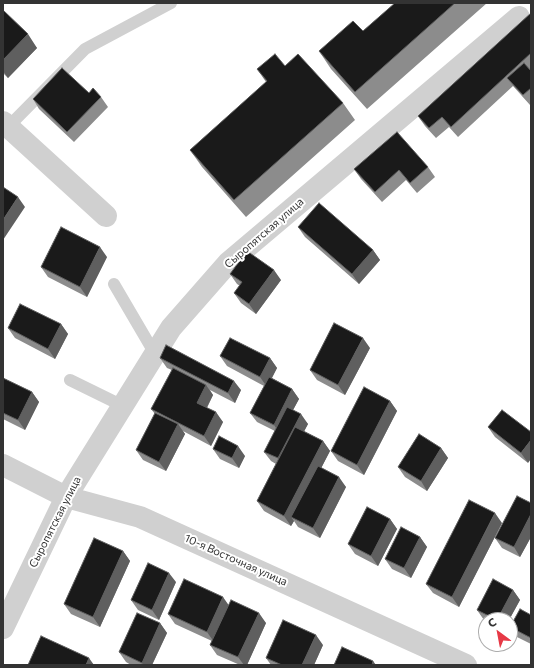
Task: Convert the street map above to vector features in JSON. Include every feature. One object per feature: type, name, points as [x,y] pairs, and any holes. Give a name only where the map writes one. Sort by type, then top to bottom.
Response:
[{"type":"street","name":"Сыропятская улица","points":[[3,628],[66,497],[171,328],[228,263],[520,17]]},
{"type":"street","points":[[5,124],[106,216]]},
{"type":"street","name":"10-я Восточная улица","points":[[3,465],[66,497],[140,517],[466,665]]},
{"type":"lane","points":[[5,124],[85,49],[171,3]]},
{"type":"lane","points":[[114,284],[155,354]]},
{"type":"lane","points":[[70,380],[122,406]]},
{"type":"building","points":[[395,3],[455,3],[355,92],[319,51],[353,21],[363,31]]},
{"type":"building","points":[[3,10],[28,34],[3,60]]},
{"type":"building","points":[[531,13],[531,53],[451,127],[442,117],[429,128],[418,116]]},
{"type":"building","points":[[275,54],[285,66],[298,54],[343,103],[234,200],[190,150],[267,81],[257,69]]},
{"type":"building","points":[[524,63],[531,71],[531,88],[523,95],[507,78]]},
{"type":"building","points":[[62,68],[89,93],[93,88],[101,97],[67,132],[33,99]]},
{"type":"building","points":[[397,132],[428,167],[410,183],[399,170],[375,192],[354,169]]},
{"type":"building","points":[[3,187],[18,197],[3,220]]},
{"type":"building","points":[[319,203],[373,250],[352,274],[298,227]]},
{"type":"building","points":[[61,227],[100,247],[80,287],[41,267]]},
{"type":"building","points":[[247,251],[274,270],[249,304],[234,293],[242,282],[230,274]]},
{"type":"building","points":[[20,304],[61,324],[48,349],[8,328]]},
{"type":"building","points":[[334,323],[363,338],[338,385],[310,370]]},
{"type":"building","points":[[230,338],[270,358],[260,377],[220,356]]},
{"type":"building","points":[[166,345],[234,381],[228,393],[160,358]]},
{"type":"building","points":[[173,368],[206,385],[197,403],[216,412],[204,436],[151,409]]},
{"type":"building","points":[[269,377],[292,389],[274,425],[250,413]]},
{"type":"building","points":[[3,378],[32,392],[18,420],[3,413]]},
{"type":"building","points":[[364,387],[390,401],[357,465],[331,451]]},
{"type":"building","points":[[287,407],[301,414],[278,458],[264,452]]},
{"type":"building","points":[[502,410],[531,432],[531,440],[521,453],[488,427]]},
{"type":"building","points":[[155,413],[178,424],[159,462],[136,450]]},
{"type":"building","points":[[295,427],[323,441],[284,516],[257,501]]},
{"type":"building","points":[[419,434],[441,448],[421,481],[398,467]]},
{"type":"building","points":[[219,436],[238,446],[232,458],[213,449]]},
{"type":"building","points":[[318,466],[339,477],[313,528],[291,517]]},
{"type":"building","points":[[517,496],[531,503],[531,514],[514,547],[495,538]]},
{"type":"building","points":[[469,500],[495,513],[452,597],[426,584]]},
{"type":"building","points":[[367,507],[390,519],[371,556],[348,544]]},
{"type":"building","points":[[401,527],[420,537],[404,568],[385,559]]},
{"type":"building","points":[[94,538],[123,551],[93,617],[64,604]]},
{"type":"building","points":[[148,563],[169,573],[152,610],[131,600]]},
{"type":"building","points":[[184,579],[223,597],[207,632],[168,614]]},
{"type":"building","points":[[493,579],[513,590],[501,612],[481,612],[477,610]]},
{"type":"building","points":[[231,600],[259,613],[238,657],[210,645]]},
{"type":"building","points":[[520,609],[531,615],[531,638],[518,631],[518,613]]},
{"type":"building","points":[[137,613],[160,623],[142,663],[119,652]]},
{"type":"building","points":[[283,620],[316,635],[302,665],[282,665],[266,658]]},
{"type":"building","points":[[41,636],[89,658],[86,665],[28,665]]},
{"type":"building","points":[[342,647],[373,661],[372,665],[334,665]]}]
